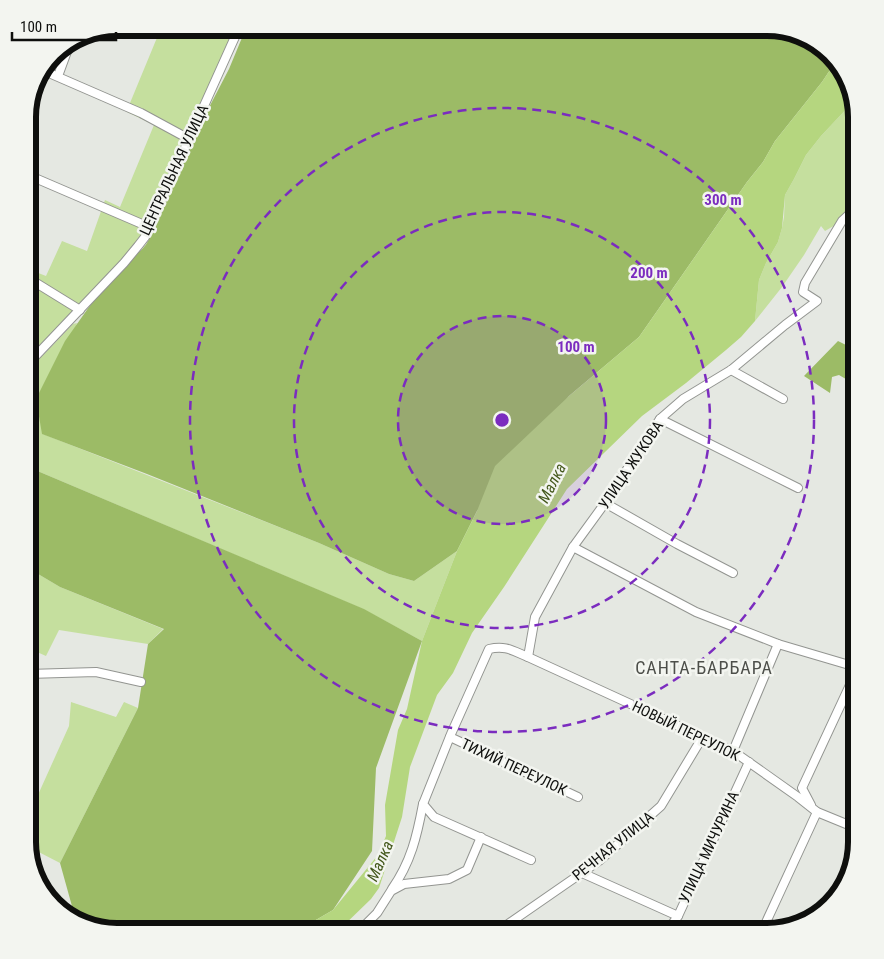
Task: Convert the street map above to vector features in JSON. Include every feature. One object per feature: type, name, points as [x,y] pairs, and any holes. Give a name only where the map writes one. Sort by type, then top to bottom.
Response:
[{"type":"street","name":"ЦЕНТРАЛЬНАЯ УЛИЦА","points":[[36,356],[138,246],[149,227],[235,36]]},
{"type":"street","points":[[58,76],[66,55]]},
{"type":"street","points":[[50,73],[141,113],[189,139]]},
{"type":"street","points":[[36,178],[149,227]]},
{"type":"street","name":"УЛИЦА ЖУКОВА","points":[[528,658],[535,618],[573,547],[606,503],[660,419],[683,399],[731,370],[817,301],[803,292],[805,282],[842,221],[848,215]]},
{"type":"street","points":[[36,283],[80,310]]},
{"type":"street","points":[[731,370],[783,398]]},
{"type":"street","points":[[660,419],[798,488]]},
{"type":"street","points":[[606,503],[677,544],[733,573]]},
{"type":"street","points":[[573,547],[696,612],[778,644],[848,665]]},
{"type":"street","points":[[733,751],[778,644]]},
{"type":"street","name":"НОВЫЙ ПЕРЕУЛОК","points":[[450,737],[489,649],[507,648],[733,751],[815,810],[848,824]]},
{"type":"street","points":[[36,674],[96,672],[141,682]]},
{"type":"street","points":[[766,923],[815,810],[802,788],[848,689]]},
{"type":"street","points":[[367,923],[399,879],[414,849],[423,804],[450,737]]},
{"type":"street","name":"ТИХИЙ ПЕРЕУЛОК","points":[[450,737],[578,797]]},
{"type":"street","name":"РЕЧНАЯ УЛИЦА","points":[[509,923],[599,861],[661,806],[702,738]]},
{"type":"street","name":"УЛИЦА МИЧУРИНА","points":[[674,923],[748,762]]},
{"type":"street","points":[[423,804],[434,817],[531,860]]},
{"type":"street","points":[[391,891],[404,884],[448,879],[467,870],[481,838]]},
{"type":"street","points":[[582,873],[678,916]]},
{"type":"shaded area","points":[[158,36],[235,36],[145,237],[36,355],[36,272],[46,276],[62,241],[87,251],[105,200],[120,207],[154,125],[127,112]]},
{"type":"shaded area","points":[[243,36],[772,36],[793,41],[807,47],[820,56],[831,68],[775,141],[763,162],[639,337],[569,396],[477,511],[457,551],[414,581],[389,574],[319,543],[42,434],[36,399],[65,341],[96,297],[148,242],[189,146],[229,69]]},
{"type":"shaded area","points":[[847,108],[848,215],[825,231],[821,226],[782,287],[755,321],[759,280],[778,242],[784,217],[785,195],[806,155]]},
{"type":"shaded area","points":[[77,323],[54,389],[36,418],[36,363],[73,324]]},
{"type":"shaded area","points":[[838,341],[848,346],[848,380],[839,375],[832,377],[830,393],[804,376]]},
{"type":"shaded area","points":[[39,415],[43,434],[319,543],[389,574],[414,581],[457,551],[422,641],[363,609],[36,470],[36,420]]},
{"type":"shaded area","points":[[36,470],[364,609],[422,641],[376,768],[372,851],[333,910],[311,923],[117,923],[96,920],[73,909],[60,863],[138,708],[148,644],[164,629],[60,587],[36,573]]},
{"type":"shaded area","points":[[36,573],[60,587],[163,629],[148,644],[59,630],[46,656],[36,652]]},
{"type":"shaded area","points":[[71,702],[116,717],[124,702],[138,708],[60,863],[37,851],[36,799],[69,726]]},
{"type":"water","name":"Малка","points":[[831,68],[843,91],[847,108],[806,155],[785,195],[782,228],[778,242],[759,280],[755,321],[726,350],[642,416],[567,489],[472,633],[453,673],[437,695],[410,767],[402,817],[379,888],[371,899],[346,923],[311,923],[333,910],[378,855],[386,836],[385,805],[398,730],[407,709],[422,641],[457,551],[477,511],[495,466],[569,396],[639,337],[763,162],[775,141]]},
{"type":"district","name":"САНТА-БАРБАРА","points":[[704,667]]}]
